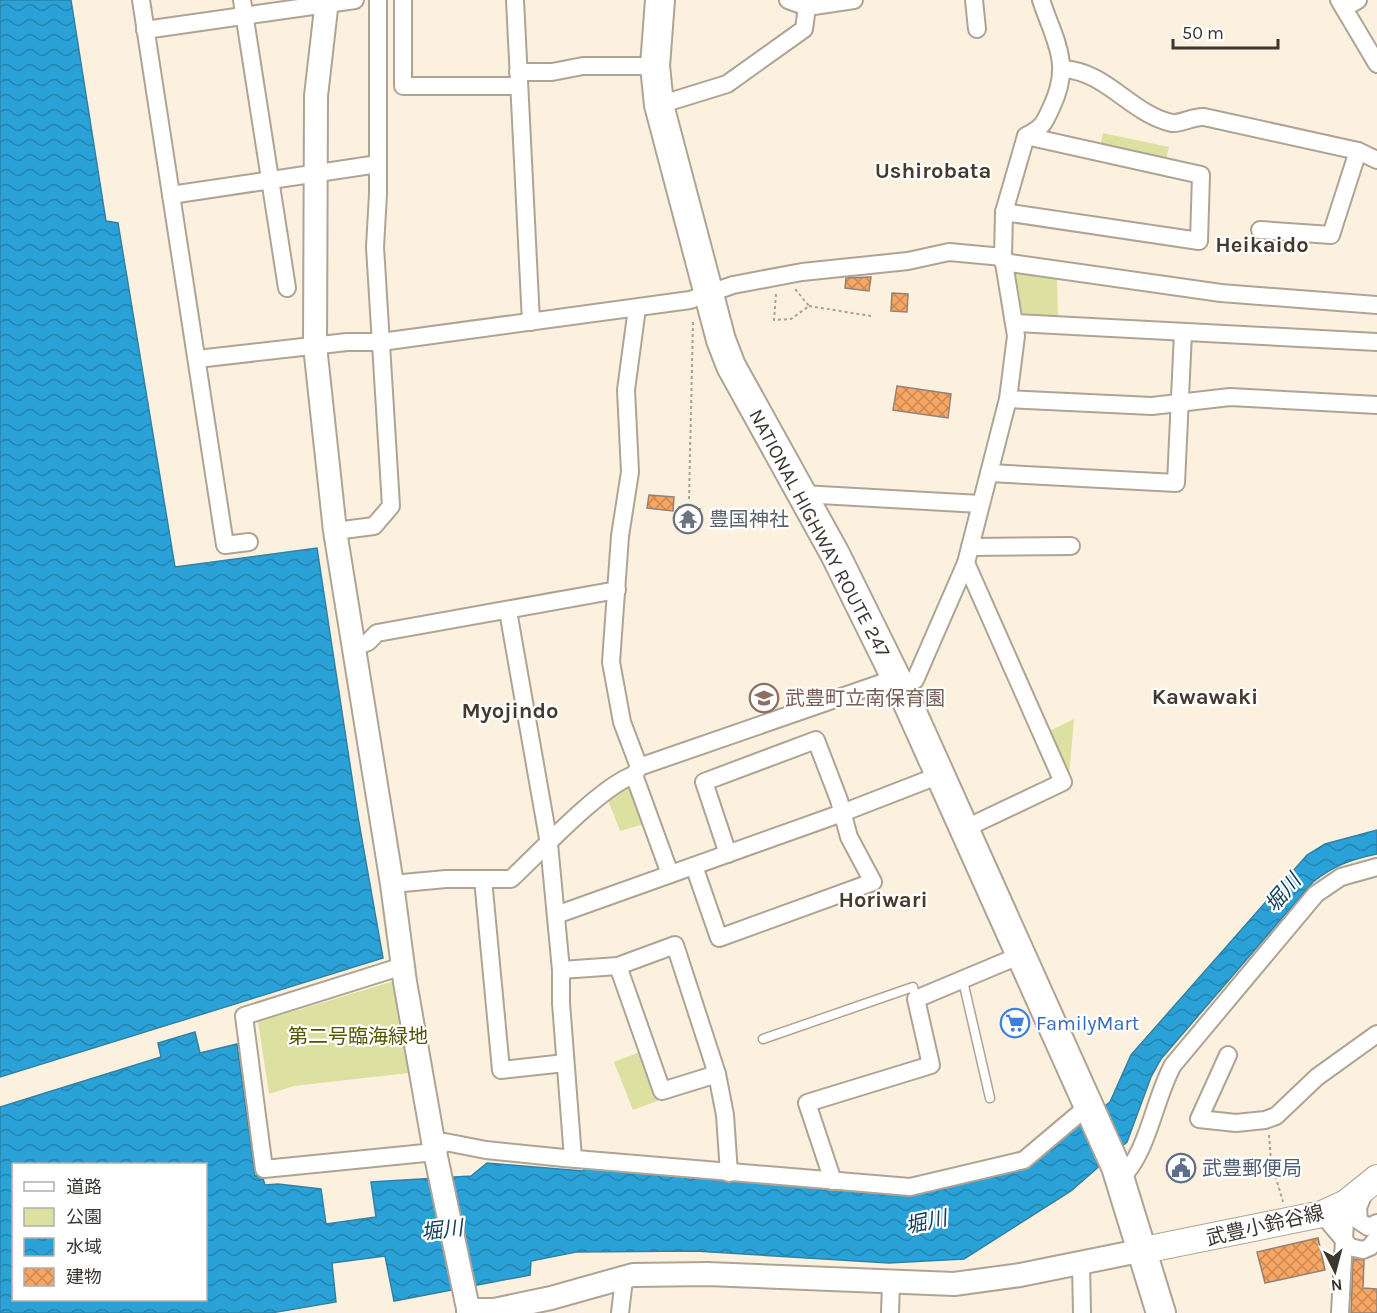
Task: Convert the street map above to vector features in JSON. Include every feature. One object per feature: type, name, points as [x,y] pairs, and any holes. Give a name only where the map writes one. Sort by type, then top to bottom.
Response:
[{"type":"highway","name":"NATIONAL HIGHWAY ROUTE 247","points":[[660,0],[655,66],[659,105],[700,303],[731,366],[802,494],[898,683],[940,775],[1118,1173],[1144,1250],[1161,1313]]},
{"type":"main road","name":"武豊小鈴谷線","points":[[1144,1250],[1322,1214],[1363,1190]]},
{"type":"street","points":[[141,0],[225,544],[249,542]]},
{"type":"street","points":[[146,30],[243,8],[355,0]]},
{"type":"street","points":[[335,531],[374,526],[391,506],[375,248],[378,164],[378,0]]},
{"type":"street","points":[[403,0],[403,86],[519,79],[583,66],[655,66]]},
{"type":"street","points":[[514,0],[531,322]]},
{"type":"street","points":[[788,0],[807,7],[854,0]]},
{"type":"street","points":[[974,0],[977,29]]},
{"type":"street","points":[[392,884],[511,879],[621,780],[637,771],[898,683],[915,681],[968,555],[1008,399],[1014,363],[1015,324],[1003,259],[1004,212],[1026,136],[1042,128],[1059,91],[1063,69],[1041,0]]},
{"type":"street","points":[[326,2],[316,96],[315,346],[335,531],[355,647],[403,966],[465,1312],[494,1310],[624,1279],[655,1274],[954,1284],[1144,1250]]},
{"type":"street","points":[[1347,3],[1377,64]]},
{"type":"street","points":[[659,105],[714,90],[743,75],[804,29],[807,7]]},
{"type":"street","points":[[243,8],[287,288]]},
{"type":"street","points":[[1063,69],[1082,72],[1105,83],[1146,113],[1175,123],[1204,117],[1358,151],[1377,160]]},
{"type":"street","points":[[1004,212],[1199,241],[1202,175],[1026,136]]},
{"type":"street","points":[[1260,230],[1331,235],[1358,151]]},
{"type":"street","points":[[171,195],[378,164]]},
{"type":"street","points":[[197,359],[367,341],[381,342],[690,300],[700,303],[733,285],[802,272],[908,261],[950,252],[1221,293],[1377,305]]},
{"type":"street","points":[[638,308],[626,390],[630,472],[620,536],[611,662],[622,722],[670,874]]},
{"type":"street","points":[[1015,324],[1377,342]]},
{"type":"street","points":[[988,473],[1176,483],[1183,333]]},
{"type":"street","points":[[1008,399],[1152,406],[1230,397],[1377,405]]},
{"type":"street","points":[[802,494],[980,504]]},
{"type":"street","points":[[968,555],[1071,546]]},
{"type":"street","points":[[964,829],[1063,782],[968,555]]},
{"type":"street","points":[[355,647],[368,642],[377,633],[617,590]]},
{"type":"street","points":[[508,611],[549,844],[561,970],[565,1063],[573,1158]]},
{"type":"street","points":[[694,866],[719,938],[873,882],[849,837],[816,741],[704,782],[728,854]]},
{"type":"street","points":[[556,915],[842,813],[940,775]]},
{"type":"street","points":[[1118,1173],[1133,1167],[1164,1080],[1173,1065],[1316,894],[1341,877],[1377,867]]},
{"type":"street","points":[[483,879],[501,1070],[565,1063]]},
{"type":"street","points":[[561,970],[618,966],[675,945],[717,1074],[725,1115],[729,1173]]},
{"type":"street","points":[[833,1181],[807,1103],[931,1065],[916,999],[1021,955]]},
{"type":"street","points":[[403,966],[244,1016],[264,1169],[435,1152],[445,1142],[486,1150],[910,1187],[995,1169],[1024,1160],[1089,1110]]},
{"type":"street","points":[[618,966],[662,1091],[717,1074]]},
{"type":"street","points":[[1228,1055],[1199,1119],[1236,1123],[1265,1120],[1276,1116],[1317,1077],[1377,1034]]},
{"type":"street","points":[[1363,1190],[1358,1208],[1359,1221],[1368,1227],[1377,1222]]},
{"type":"street","points":[[1340,1313],[1346,1241],[1363,1190]]},
{"type":"street","points":[[1322,1214],[1350,1247],[1363,1250],[1370,1247],[1377,1238]]},
{"type":"street","points":[[1081,1262],[1082,1313]]},
{"type":"street","points":[[620,1313],[624,1279]]},
{"type":"street","points":[[891,1283],[891,1313]]},
{"type":"lane","points":[[963,981],[990,1098]]},
{"type":"lane","points":[[763,1039],[913,987],[916,999]]},
{"type":"path","points":[[786,291],[797,289],[808,306]]},
{"type":"path","points":[[776,292],[774,320],[791,319],[808,306],[871,316]]},
{"type":"path","points":[[689,499],[700,303]]},
{"type":"path","points":[[1276,1116],[1268,1139],[1270,1161],[1285,1208]]},
{"type":"green space","points":[[1103,133],[1169,147],[1166,160],[1100,146]]},
{"type":"green space","points":[[1015,269],[1057,275],[1058,318],[1028,317],[1022,312]]},
{"type":"green space","points":[[1074,719],[1069,777],[1049,731]]},
{"type":"green space","points":[[623,787],[630,787],[645,824],[620,831],[608,800]]},
{"type":"green space","name":"第二号臨海緑地","points":[[394,981],[409,1073],[294,1086],[269,1094],[258,1022]]},
{"type":"green space","points":[[640,1052],[658,1101],[633,1110],[614,1062]]},
{"type":"water","points":[[0,0],[71,0],[106,221],[118,223],[175,567],[317,548],[358,817],[383,958],[0,1077]]},
{"type":"water","name":"堀川","points":[[1377,830],[1377,854],[1343,864],[1313,882],[1161,1059],[1151,1077],[1127,1142],[1071,1191],[964,1259],[889,1263],[695,1251],[576,1252],[531,1261],[530,1275],[394,1301],[385,1256],[332,1263],[336,1302],[271,1313],[0,1313],[0,1107],[161,1057],[158,1043],[195,1032],[200,1053],[237,1044],[255,1176],[262,1175],[265,1185],[278,1184],[321,1189],[326,1224],[376,1217],[371,1182],[471,1176],[487,1163],[583,1171],[588,1166],[901,1195],[916,1194],[1018,1167],[1110,1102],[1131,1055],[1307,855],[1325,844]]},
{"type":"building","points":[[871,277],[869,291],[845,288],[846,278]]},
{"type":"building","points":[[892,293],[908,294],[907,312],[891,311]]},
{"type":"building","points":[[897,386],[951,394],[948,418],[893,410]]},
{"type":"building","points":[[649,495],[674,497],[673,511],[647,508]]},
{"type":"building","points":[[679,507],[700,509],[698,528],[677,523]]},
{"type":"building","points":[[1187,1157],[1193,1172],[1174,1179],[1168,1164]]},
{"type":"building","points":[[1318,1238],[1325,1270],[1265,1283],[1257,1252]]},
{"type":"building","points":[[1353,1259],[1364,1260],[1363,1288],[1377,1289],[1377,1313],[1351,1313]]},
{"type":"place","name":"豊国神社","points":[[688,519]]},
{"type":"place","name":"武豊町立南保育園","points":[[764,698]]},
{"type":"place","name":"FamilyMart","points":[[1015,1023]]},
{"type":"place","name":"武豊郵便局","points":[[1181,1168]]},
{"type":"district","name":"Ushirobata","points":[[933,170]]},
{"type":"district","name":"Heikaido","points":[[1262,244]]},
{"type":"district","name":"Kawawaki","points":[[1205,696]]},
{"type":"district","name":"Myojindo","points":[[510,710]]},
{"type":"district","name":"Horiwari","points":[[883,899]]}]
